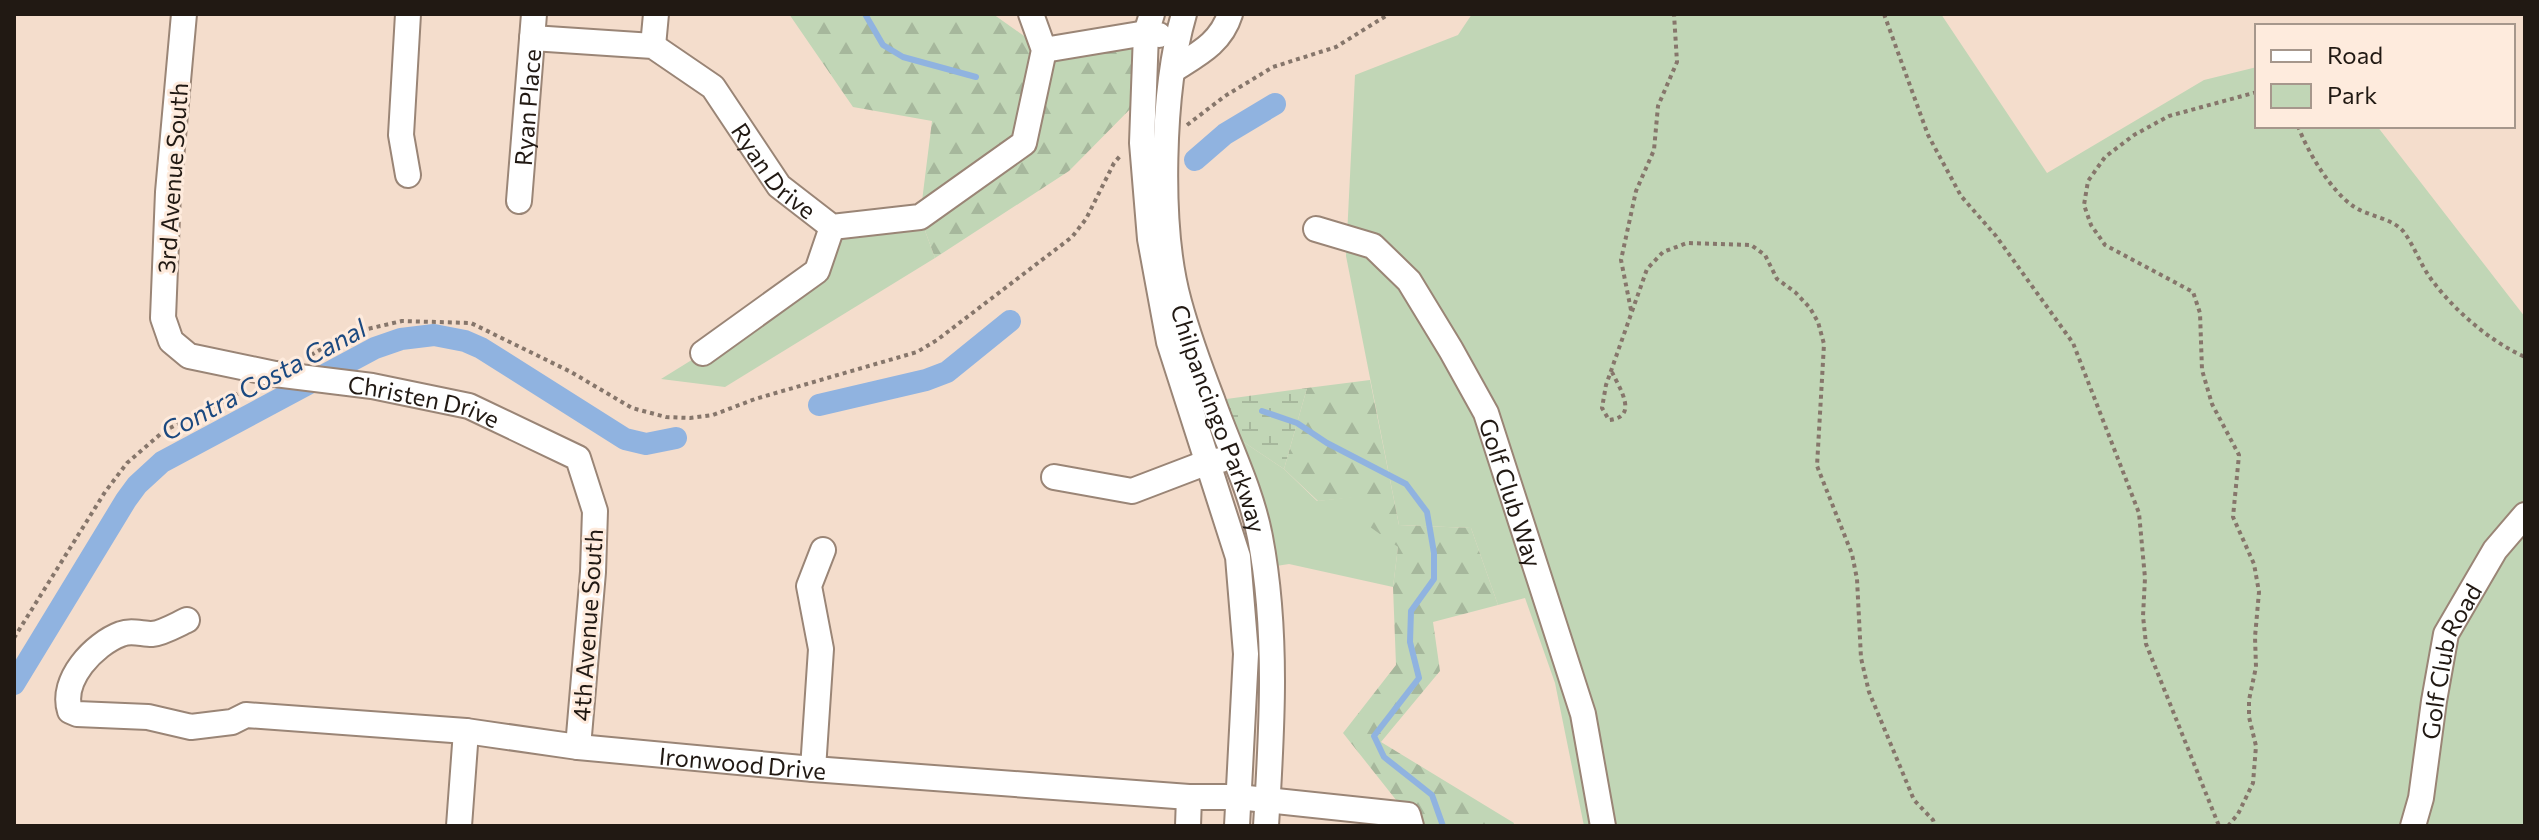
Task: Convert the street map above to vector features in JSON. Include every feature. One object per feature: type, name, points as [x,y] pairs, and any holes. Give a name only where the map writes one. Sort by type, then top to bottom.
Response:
[{"type":"street","name":"3rd Avenue South","points":[[171,341],[163,318],[168,192],[184,14]]},
{"type":"street","points":[[408,14],[401,135],[408,175]]},
{"type":"street","points":[[533,26],[653,46],[656,14]]},
{"type":"street","points":[[1031,14],[1044,50],[1149,24],[1177,39]]},
{"type":"street","name":"Chilpancingo Parkway","points":[[1184,14],[1177,39],[1167,134],[1167,219],[1178,300],[1259,533],[1272,616],[1266,826]]},
{"type":"street","points":[[1173,70],[1211,46],[1225,28],[1230,14]]},
{"type":"street","name":"Chilpancingo Parkway","points":[[1149,24],[1142,143],[1150,239],[1169,342],[1238,557],[1246,654],[1237,826]]},
{"type":"street","name":"Ryan Place","points":[[519,201],[533,26]]},
{"type":"street","name":"Ryan Drive","points":[[653,46],[713,87],[779,186],[832,227],[920,217],[1024,143],[1044,50]]},
{"type":"street","points":[[703,353],[817,271],[832,227]]},
{"type":"street","name":"Golf Club Way","points":[[1316,229],[1373,246],[1409,281],[1486,413],[1583,714],[1603,826]]},
{"type":"street","name":"Christen Drive","points":[[171,341],[189,356],[286,376],[372,386],[469,406],[578,458]]},
{"type":"street","name":"4th Avenue South","points":[[578,458],[595,511],[578,747]]},
{"type":"street","points":[[1054,477],[1132,491],[1208,462],[1235,458]]},
{"type":"street","name":"Golf Club Road","points":[[2413,826],[2421,798],[2446,634],[2495,550],[2525,515]]},
{"type":"street","points":[[813,769],[821,649],[809,586],[823,550]]},
{"type":"street","name":"Ironwood Drive","points":[[187,620],[153,634],[122,633],[100,647],[78,668],[68,691],[70,711],[77,714],[148,717],[191,727],[232,722],[246,715],[466,731],[578,747],[813,769],[1189,797],[1238,797],[1408,815],[1411,826]]},
{"type":"street","points":[[459,826],[466,731]]},
{"type":"street","points":[[1188,826],[1189,797]]},
{"type":"path","points":[[1167,134],[1181,130],[1225,96],[1273,67],[1336,47],[1389,14]]},
{"type":"path","points":[[1632,312],[1621,260],[1636,191],[1654,150],[1658,106],[1677,62],[1674,14]]},
{"type":"path","points":[[1884,14],[1928,135],[1961,196],[1996,236],[2073,343],[2139,513],[2145,578],[2143,616],[2146,644],[2219,826]]},
{"type":"path","points":[[2228,826],[2238,814],[2253,783],[2256,746],[2249,708],[2256,667],[2259,592],[2254,564],[2233,517],[2239,455],[2212,404],[2202,370],[2200,313],[2193,292],[2105,245],[2091,225],[2084,205],[2088,181],[2105,157],[2134,135],[2169,116],[2255,93]]},
{"type":"path","points":[[2299,128],[2305,145],[2340,195],[2354,207],[2401,228],[2431,279],[2488,336],[2525,357]]},
{"type":"path","points":[[14,638],[105,492],[127,463],[164,431],[286,376],[350,333],[402,321],[471,323],[571,372],[632,408],[666,417],[713,415],[755,399],[917,352],[937,340],[1072,237],[1086,219],[1114,163],[1124,152],[1142,143]]},
{"type":"path","points":[[1612,372],[1627,402],[1625,414],[1620,419],[1609,420],[1602,408],[1612,372],[1647,269],[1663,252],[1687,243],[1751,245],[1765,255],[1777,279],[1810,308],[1824,344],[1817,466],[1852,554],[1860,602],[1861,658],[1869,692],[1914,800],[1935,826]]},
{"type":"green space","points":[[789,14],[993,14],[1044,50],[1146,33],[1143,96],[1069,171],[935,258],[920,217],[932,121],[853,107]]},
{"type":"green space","points":[[1472,14],[1941,14],[2047,173],[2204,80],[2255,67],[2255,128],[2379,128],[2525,317],[2525,826],[1584,826],[1555,683],[1525,598],[1498,605],[1471,528],[1399,525],[1346,256],[1355,75],[1458,35]]},
{"type":"green space","points":[[920,217],[935,258],[725,387],[661,379],[703,353],[817,271],[832,227]]},
{"type":"green space","points":[[1370,380],[1399,525],[1471,528],[1498,605],[1433,622],[1440,671],[1381,742],[1514,823],[1513,826],[1411,826],[1408,815],[1343,733],[1396,665],[1393,587],[1398,547],[1359,519],[1369,496],[1318,501],[1284,469],[1307,388]]},
{"type":"green space","points":[[1307,388],[1284,469],[1224,429],[1212,401]]},
{"type":"green space","points":[[1224,429],[1284,469],[1317,501],[1370,495],[1398,547],[1393,587],[1289,564],[1264,568]]},
{"type":"waterway","points":[[865,14],[883,45],[903,57],[976,77]]},
{"type":"waterway","name":"Contra Costa Canal","points":[[1195,160],[1225,134],[1275,104]]},
{"type":"waterway","name":"Contra Costa Canal","points":[[819,405],[926,380],[947,372],[1010,321]]},
{"type":"waterway","name":"Contra Costa Canal","points":[[14,684],[137,485],[162,462],[375,348],[401,339],[434,335],[465,341],[625,439],[646,444],[676,438]]},
{"type":"waterway","points":[[1262,411],[1297,423],[1327,443],[1406,484],[1427,512],[1434,553],[1434,579],[1411,611],[1410,642],[1419,678],[1374,736],[1384,757],[1432,795],[1443,826]]}]
